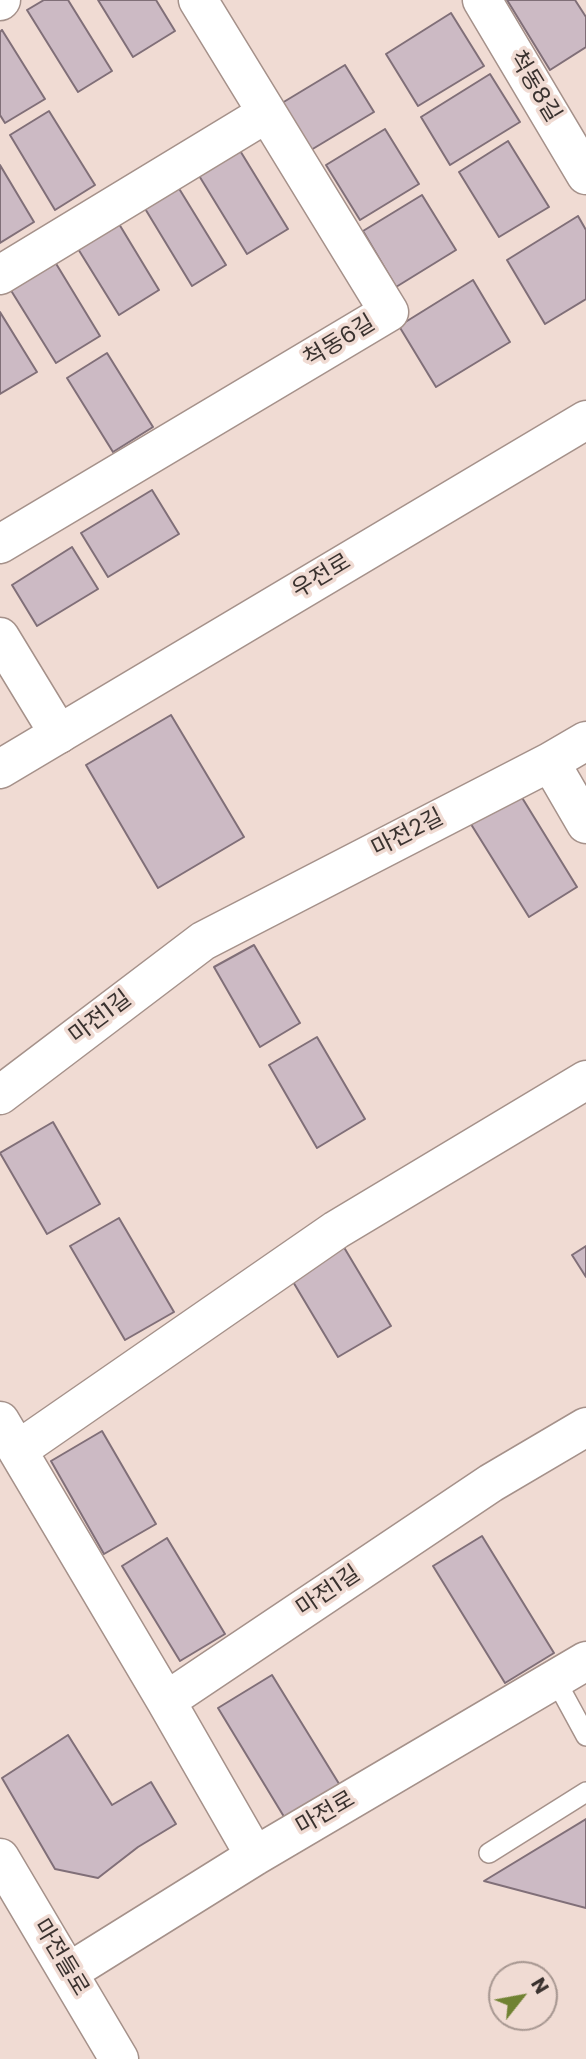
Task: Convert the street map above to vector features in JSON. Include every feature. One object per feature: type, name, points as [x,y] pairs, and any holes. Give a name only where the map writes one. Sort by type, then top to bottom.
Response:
[{"type":"street","name":"척동6길","points":[[0,544],[389,312],[198,0]]},
{"type":"street","name":"척동8길","points":[[482,0],[586,175]]},
{"type":"street","points":[[0,275],[267,113]]},
{"type":"street","name":"우전로","points":[[0,769],[583,428]]},
{"type":"street","points":[[0,637],[59,734]]},
{"type":"street","name":"마전2길","points":[[202,941],[586,741]]},
{"type":"street","points":[[550,762],[586,824]]},
{"type":"street","name":"마전1길","points":[[0,1095],[202,941]]},
{"type":"street","points":[[254,1856],[9,1436],[336,1230],[586,1080]]},
{"type":"street","name":"마전1길","points":[[166,1701],[491,1483],[586,1427]]},
{"type":"street","name":"마전로","points":[[69,1972],[254,1856],[571,1670]]},
{"type":"street","name":"마전들로","points":[[0,1858],[119,2059]]},
{"type":"lane","points":[[571,1670],[586,1736]]},
{"type":"lane","points":[[489,1853],[586,1792]]},
{"type":"building","points":[[44,0],[68,0],[112,71],[78,92],[27,10]]},
{"type":"building","points":[[98,0],[156,0],[175,31],[133,57]]},
{"type":"building","points":[[507,0],[575,0],[586,17],[586,47],[550,70]]},
{"type":"building","points":[[451,13],[484,66],[418,106],[386,54]]},
{"type":"building","points":[[2,30],[45,99],[5,123],[0,115]]},
{"type":"building","points":[[345,65],[374,112],[306,153],[277,106]]},
{"type":"building","points":[[490,74],[520,122],[450,165],[421,117]]},
{"type":"building","points":[[49,111],[95,185],[55,210],[10,135]]},
{"type":"building","points":[[385,129],[419,184],[360,220],[326,165]]},
{"type":"building","points":[[508,141],[549,207],[499,237],[459,172]]},
{"type":"building","points":[[239,149],[288,229],[247,254],[198,174]]},
{"type":"building","points":[[0,165],[34,222],[0,243]]},
{"type":"building","points":[[175,182],[226,265],[192,286],[141,202]]},
{"type":"building","points":[[422,195],[456,250],[396,287],[363,231]]},
{"type":"building","points":[[578,216],[586,230],[586,299],[545,324],[507,260]]},
{"type":"building","points":[[116,219],[159,290],[119,315],[75,244]]},
{"type":"building","points":[[52,257],[100,336],[56,363],[7,284]]},
{"type":"building","points":[[473,280],[510,342],[436,387],[399,326]]},
{"type":"building","points":[[0,312],[37,372],[0,394]]},
{"type":"building","points":[[107,353],[153,427],[113,452],[67,378]]},
{"type":"building","points":[[152,490],[179,534],[108,577],[81,533]]},
{"type":"building","points":[[72,547],[98,589],[37,626],[12,585]]},
{"type":"building","points":[[171,715],[244,837],[158,888],[86,765]]},
{"type":"building","points":[[513,783],[577,887],[529,917],[464,813]]},
{"type":"building","points":[[254,945],[300,1023],[260,1047],[214,967]]},
{"type":"building","points":[[317,1037],[365,1119],[317,1148],[269,1065]]},
{"type":"building","points":[[53,1122],[100,1204],[47,1234],[0,1153]]},
{"type":"building","points":[[119,1218],[174,1312],[125,1340],[70,1246]]},
{"type":"building","points":[[339,1239],[391,1326],[338,1357],[286,1270]]},
{"type":"building","points":[[586,1246],[586,1277],[572,1255]]},
{"type":"building","points":[[102,1431],[156,1524],[104,1554],[51,1461]]},
{"type":"building","points":[[482,1536],[554,1653],[505,1683],[433,1566]]},
{"type":"building","points":[[167,1538],[225,1634],[180,1661],[122,1566]]},
{"type":"building","points":[[272,1675],[341,1787],[286,1820],[218,1708]]},
{"type":"building","points":[[68,1735],[112,1805],[151,1782],[176,1824],[138,1847],[98,1878],[55,1869],[2,1778]]},
{"type":"building","points":[[586,1819],[586,1908],[484,1881]]}]
